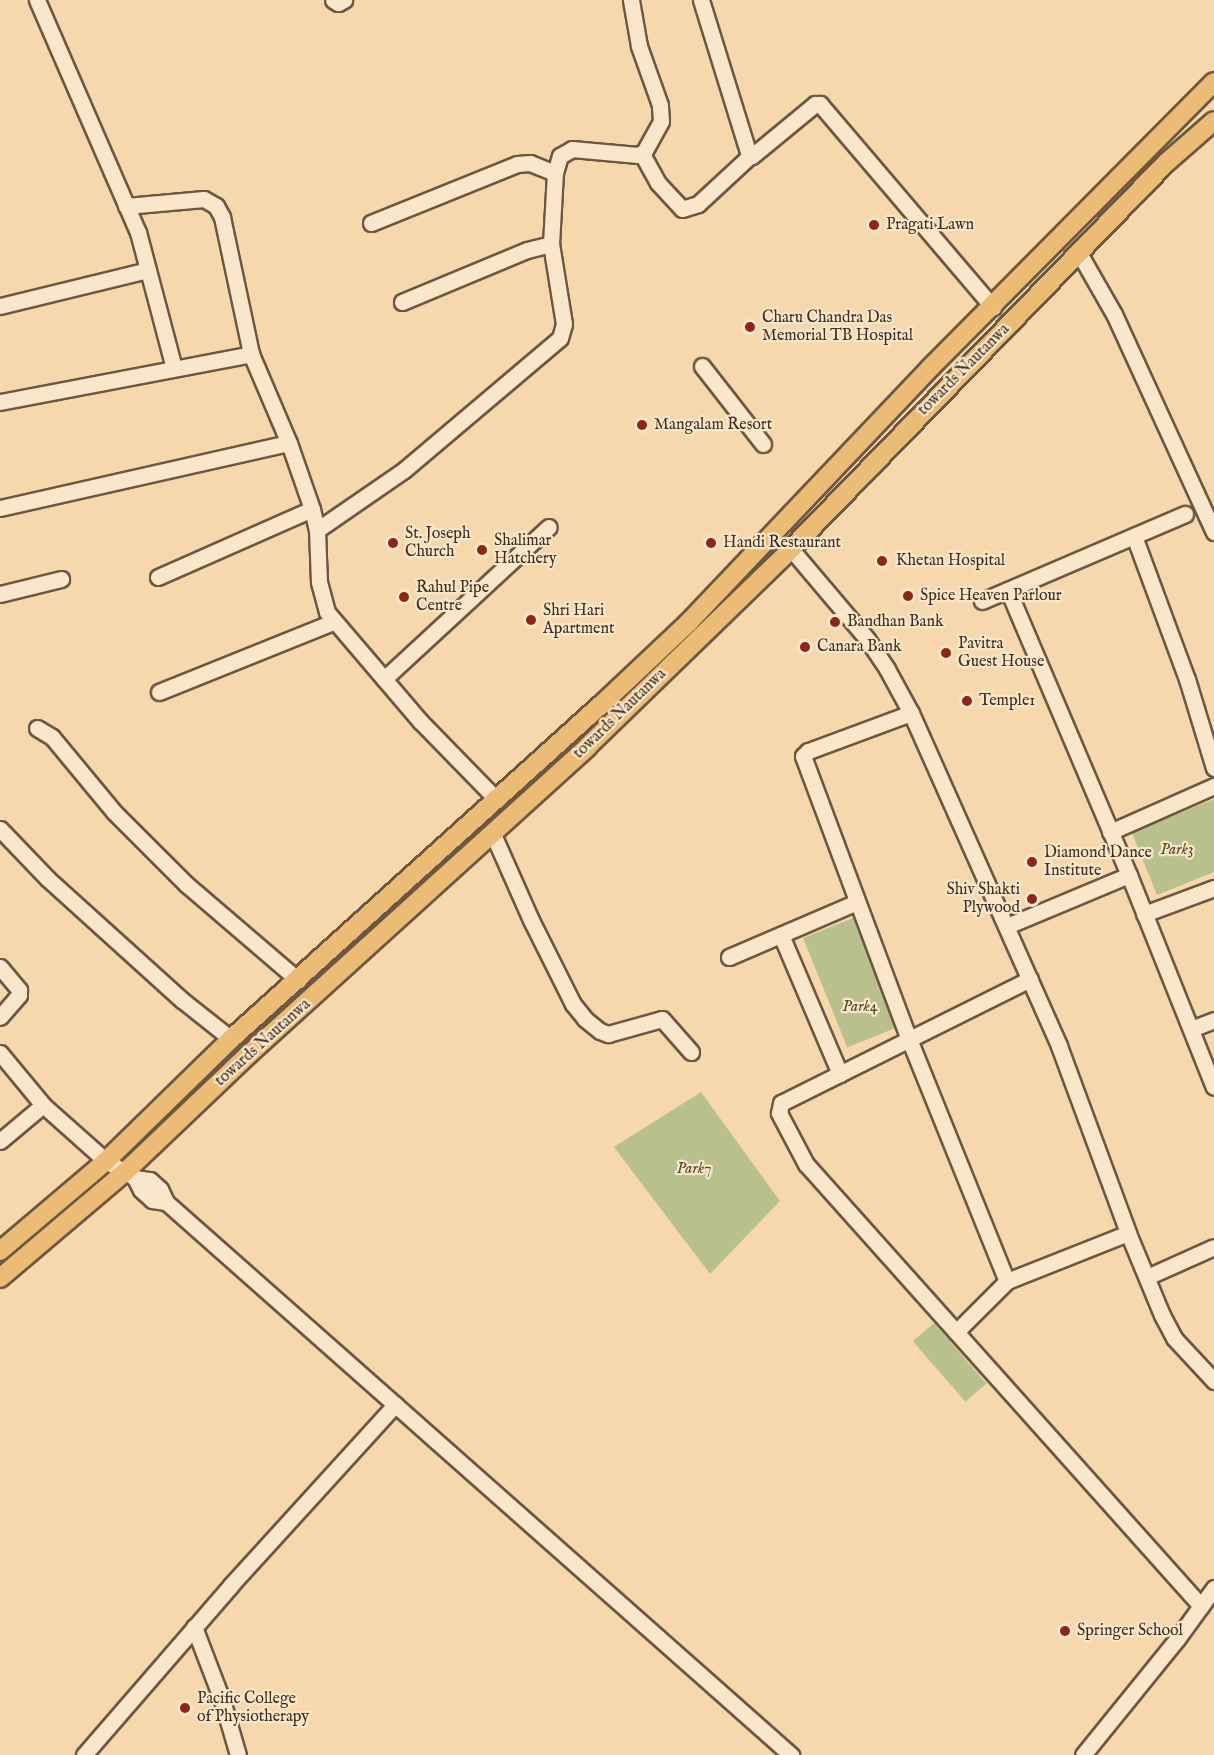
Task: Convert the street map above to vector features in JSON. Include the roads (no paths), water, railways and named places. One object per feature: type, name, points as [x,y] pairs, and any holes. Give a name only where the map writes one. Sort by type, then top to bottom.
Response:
[{"type":"main road","points":[[0,1251],[106,1161],[231,1040],[497,800],[689,622],[930,368],[993,308],[1048,248],[1214,82]]},
{"type":"main road","name":"towards Nautanwa","points":[[2,1273],[130,1175],[249,1054],[587,747],[791,549],[1167,162],[1214,121]]},
{"type":"street","points":[[37,0],[138,232],[174,368]]},
{"type":"street","points":[[333,0],[338,3],[344,0]]},
{"type":"street","points":[[631,0],[639,46],[662,115],[661,122],[642,154]]},
{"type":"street","points":[[701,0],[750,156]]},
{"type":"street","points":[[642,154],[658,183],[682,209],[698,204],[750,156],[815,104],[820,104],[993,308]]},
{"type":"street","points":[[317,530],[404,470],[560,338],[564,324],[551,244],[555,173],[560,156],[572,149],[642,154]]},
{"type":"street","points":[[371,224],[517,164],[530,163],[555,173]]},
{"type":"street","points":[[126,206],[204,199],[216,206],[222,217],[251,354],[289,443],[312,509],[317,530],[322,599],[333,622],[497,800]]},
{"type":"street","points":[[402,302],[516,254],[551,244]]},
{"type":"street","points":[[1079,253],[1114,314],[1214,532]]},
{"type":"street","points":[[0,306],[148,270]]},
{"type":"street","points":[[0,402],[251,354]]},
{"type":"street","points":[[702,366],[763,444]]},
{"type":"street","points":[[0,508],[289,443]]},
{"type":"street","points":[[158,577],[312,509]]},
{"type":"street","points":[[981,601],[1185,514]]},
{"type":"street","points":[[384,678],[549,527]]},
{"type":"street","points":[[1134,536],[1180,658],[1214,768]]},
{"type":"street","points":[[791,549],[867,639],[887,669],[911,713],[1059,1046],[1128,1233],[1162,1316],[1174,1338],[1214,1381]]},
{"type":"street","points":[[0,594],[61,579]]},
{"type":"street","points":[[1008,590],[1129,875],[1214,1087]]},
{"type":"street","points":[[159,692],[333,622]]},
{"type":"street","points":[[911,713],[808,751],[803,756],[909,1039],[1006,1281]]},
{"type":"street","points":[[37,728],[52,737],[114,812],[179,877],[298,980]]},
{"type":"street","points":[[1110,832],[1214,786]]},
{"type":"street","points":[[0,829],[56,886],[182,1000],[231,1040]]},
{"type":"street","points":[[492,832],[531,920],[573,1004],[585,1019],[600,1031],[608,1034],[662,1019],[691,1052]]},
{"type":"street","points":[[1007,927],[1129,875]]},
{"type":"street","points":[[1144,914],[1214,888]]},
{"type":"street","points":[[729,957],[857,902]]},
{"type":"street","points":[[781,935],[840,1074]]},
{"type":"street","points":[[0,967],[19,990],[19,995],[0,1017]]},
{"type":"street","points":[[1030,979],[781,1104],[779,1113],[806,1164],[1201,1606]]},
{"type":"street","points":[[1191,1029],[1214,1020]]},
{"type":"street","points":[[0,1053],[43,1104],[106,1161],[130,1175],[150,1180],[160,1189],[166,1202],[791,1755]]},
{"type":"street","points":[[0,1141],[43,1104]]},
{"type":"street","points":[[956,1332],[1006,1281],[1128,1233]]},
{"type":"street","points":[[1147,1277],[1214,1247]]},
{"type":"street","points":[[84,1755],[194,1627],[395,1405]]},
{"type":"street","points":[[1083,1755],[1214,1588]]},
{"type":"street","points":[[194,1627],[222,1700],[237,1755]]},
{"type":"place","name":"Pragati Lawn","points":[[874,225]]},
{"type":"place","name":"Charu Chandra Das Memorial TB Hospital","points":[[750,327]]},
{"type":"place","name":"Mangalam Resort","points":[[642,425]]},
{"type":"place","name":"St. Joseph Church","points":[[393,543]]},
{"type":"place","name":"Handi Restaurant","points":[[711,543]]},
{"type":"place","name":"Shalimar Hatchery","points":[[482,550]]},
{"type":"place","name":"Khetan Hospital","points":[[882,561]]},
{"type":"place","name":"Spice Heaven Parlour","points":[[908,596]]},
{"type":"place","name":"Rahul Pipe Centre","points":[[404,597]]},
{"type":"place","name":"Shri Hari Apartment","points":[[531,620]]},
{"type":"place","name":"Bandhan Bank","points":[[835,622]]},
{"type":"place","name":"Canara Bank","points":[[805,647]]},
{"type":"place","name":"Pavitra Guest House","points":[[946,653]]},
{"type":"place","name":"Temple1","points":[[967,701]]},
{"type":"place","name":"Diamond Dance Institute","points":[[1032,862]]},
{"type":"place","name":"Shiv Shakti Plywood","points":[[1032,899]]},
{"type":"place","name":"Springer School","points":[[1065,1631]]},
{"type":"place","name":"Pacific College of Physiotherapy","points":[[185,1708]]},
{"type":"park label","name":"Park3","points":[[1177,850]]},
{"type":"park label","name":"Park4","points":[[860,1007]]},
{"type":"park label","name":"Park7","points":[[694,1169]]}]
